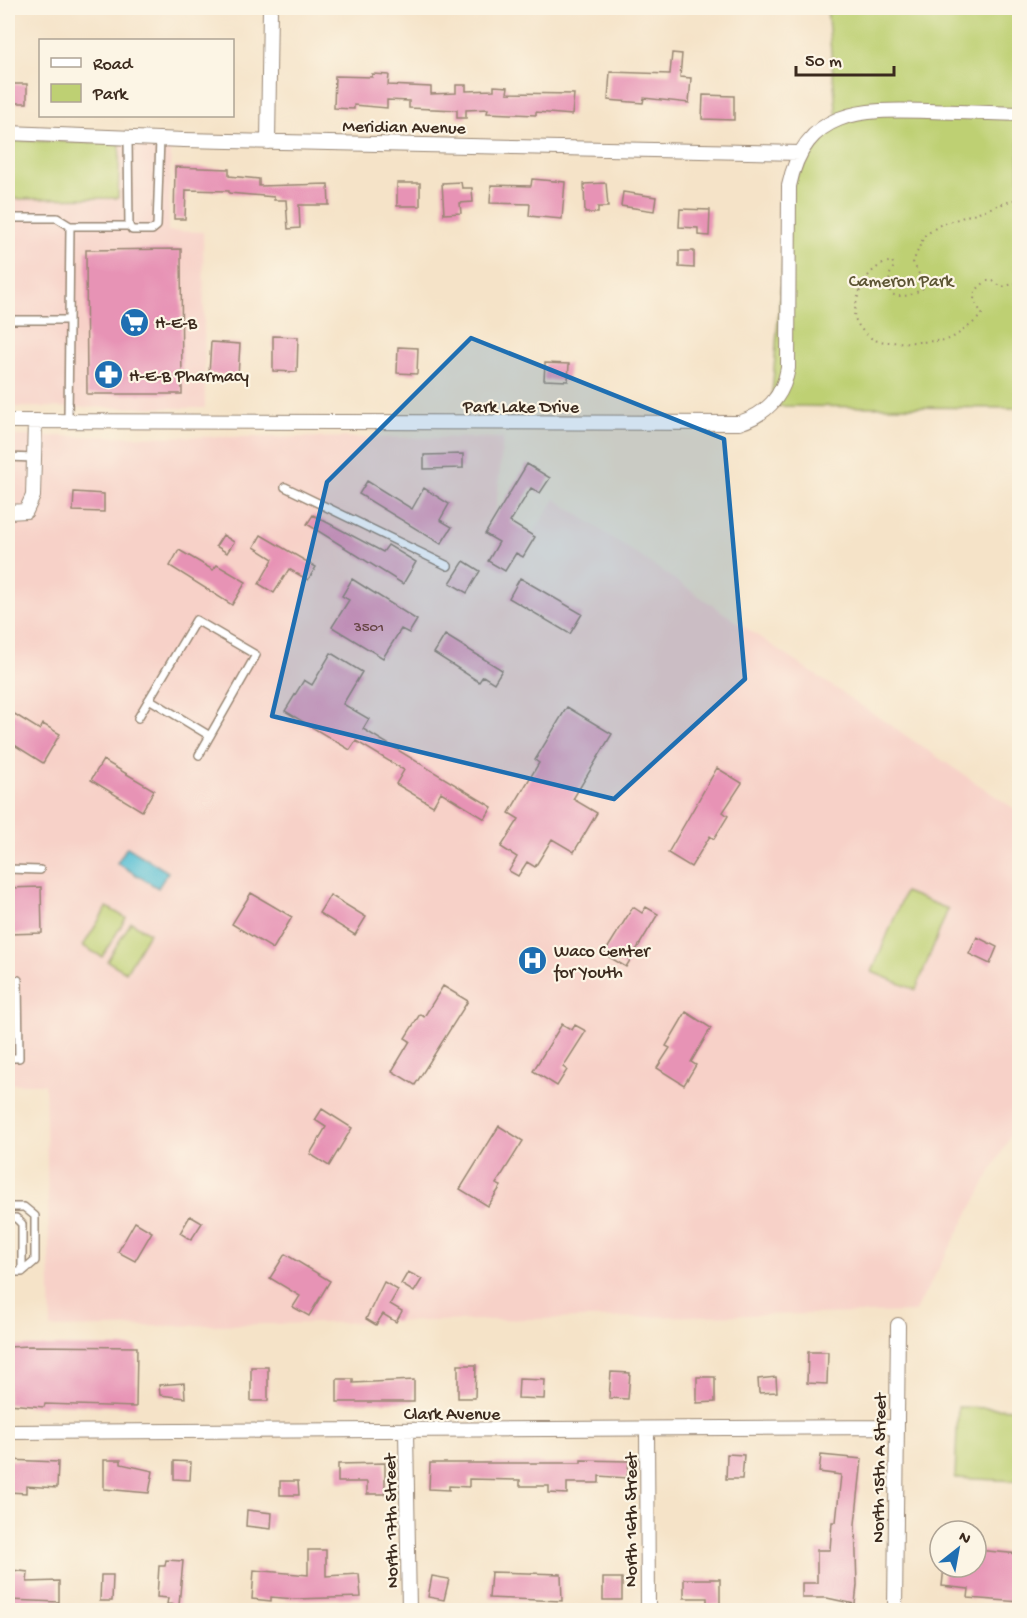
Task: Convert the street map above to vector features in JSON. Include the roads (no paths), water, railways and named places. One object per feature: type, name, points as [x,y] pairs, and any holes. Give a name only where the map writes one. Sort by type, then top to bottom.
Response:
[{"type":"street","points":[[268,142],[270,8]]},
{"type":"street","points":[[800,153],[820,130],[837,119],[867,110],[1020,114]]},
{"type":"street","name":"Meridian Avenue","points":[[8,133],[268,142],[800,153]]},
{"type":"street","name":"Park Lake Drive","points":[[8,421],[726,424],[752,419],[763,412],[779,395],[788,368],[789,186],[800,153]]},
{"type":"street","points":[[8,512],[26,511],[33,496],[35,421]]},
{"type":"street","name":"North 15th A Street","points":[[895,1611],[898,1325]]},
{"type":"street","name":"Clark Avenue","points":[[8,1432],[896,1427]]},
{"type":"street","name":"North 16th Street","points":[[648,1429],[648,1611]]},
{"type":"street","name":"North 17th Street","points":[[406,1431],[409,1611]]},
{"type":"lane","points":[[128,138],[129,226],[132,230],[152,230],[157,226],[160,139]]},
{"type":"lane","points":[[8,218],[57,218],[70,226],[129,226]]},
{"type":"lane","points":[[68,421],[70,226]]},
{"type":"lane","points":[[8,320],[68,320]]},
{"type":"lane","points":[[8,457],[34,458]]},
{"type":"lane","points":[[285,487],[448,566]]},
{"type":"lane","points":[[138,718],[196,620],[256,654],[199,755]]},
{"type":"lane","points":[[149,699],[210,736]]},
{"type":"lane","points":[[8,869],[40,870]]},
{"type":"lane","points":[[8,980],[18,980],[19,1058],[8,1058]]},
{"type":"lane","points":[[8,1207],[24,1207],[35,1216],[35,1261],[22,1272],[8,1272]]},
{"type":"lane","points":[[8,1218],[16,1218],[22,1224],[22,1272]]},
{"type":"water","points":[[127,847],[168,872],[158,888],[117,863]]},
{"type":"place","name":"H-E-B","points":[[134,322]]},
{"type":"place","name":"H-E-B Pharmacy","points":[[108,375]]},
{"type":"place","name":"Waco Center for Youth","points":[[533,960]]},
{"type":"park label","name":"Cameron Park","points":[[901,280]]}]
